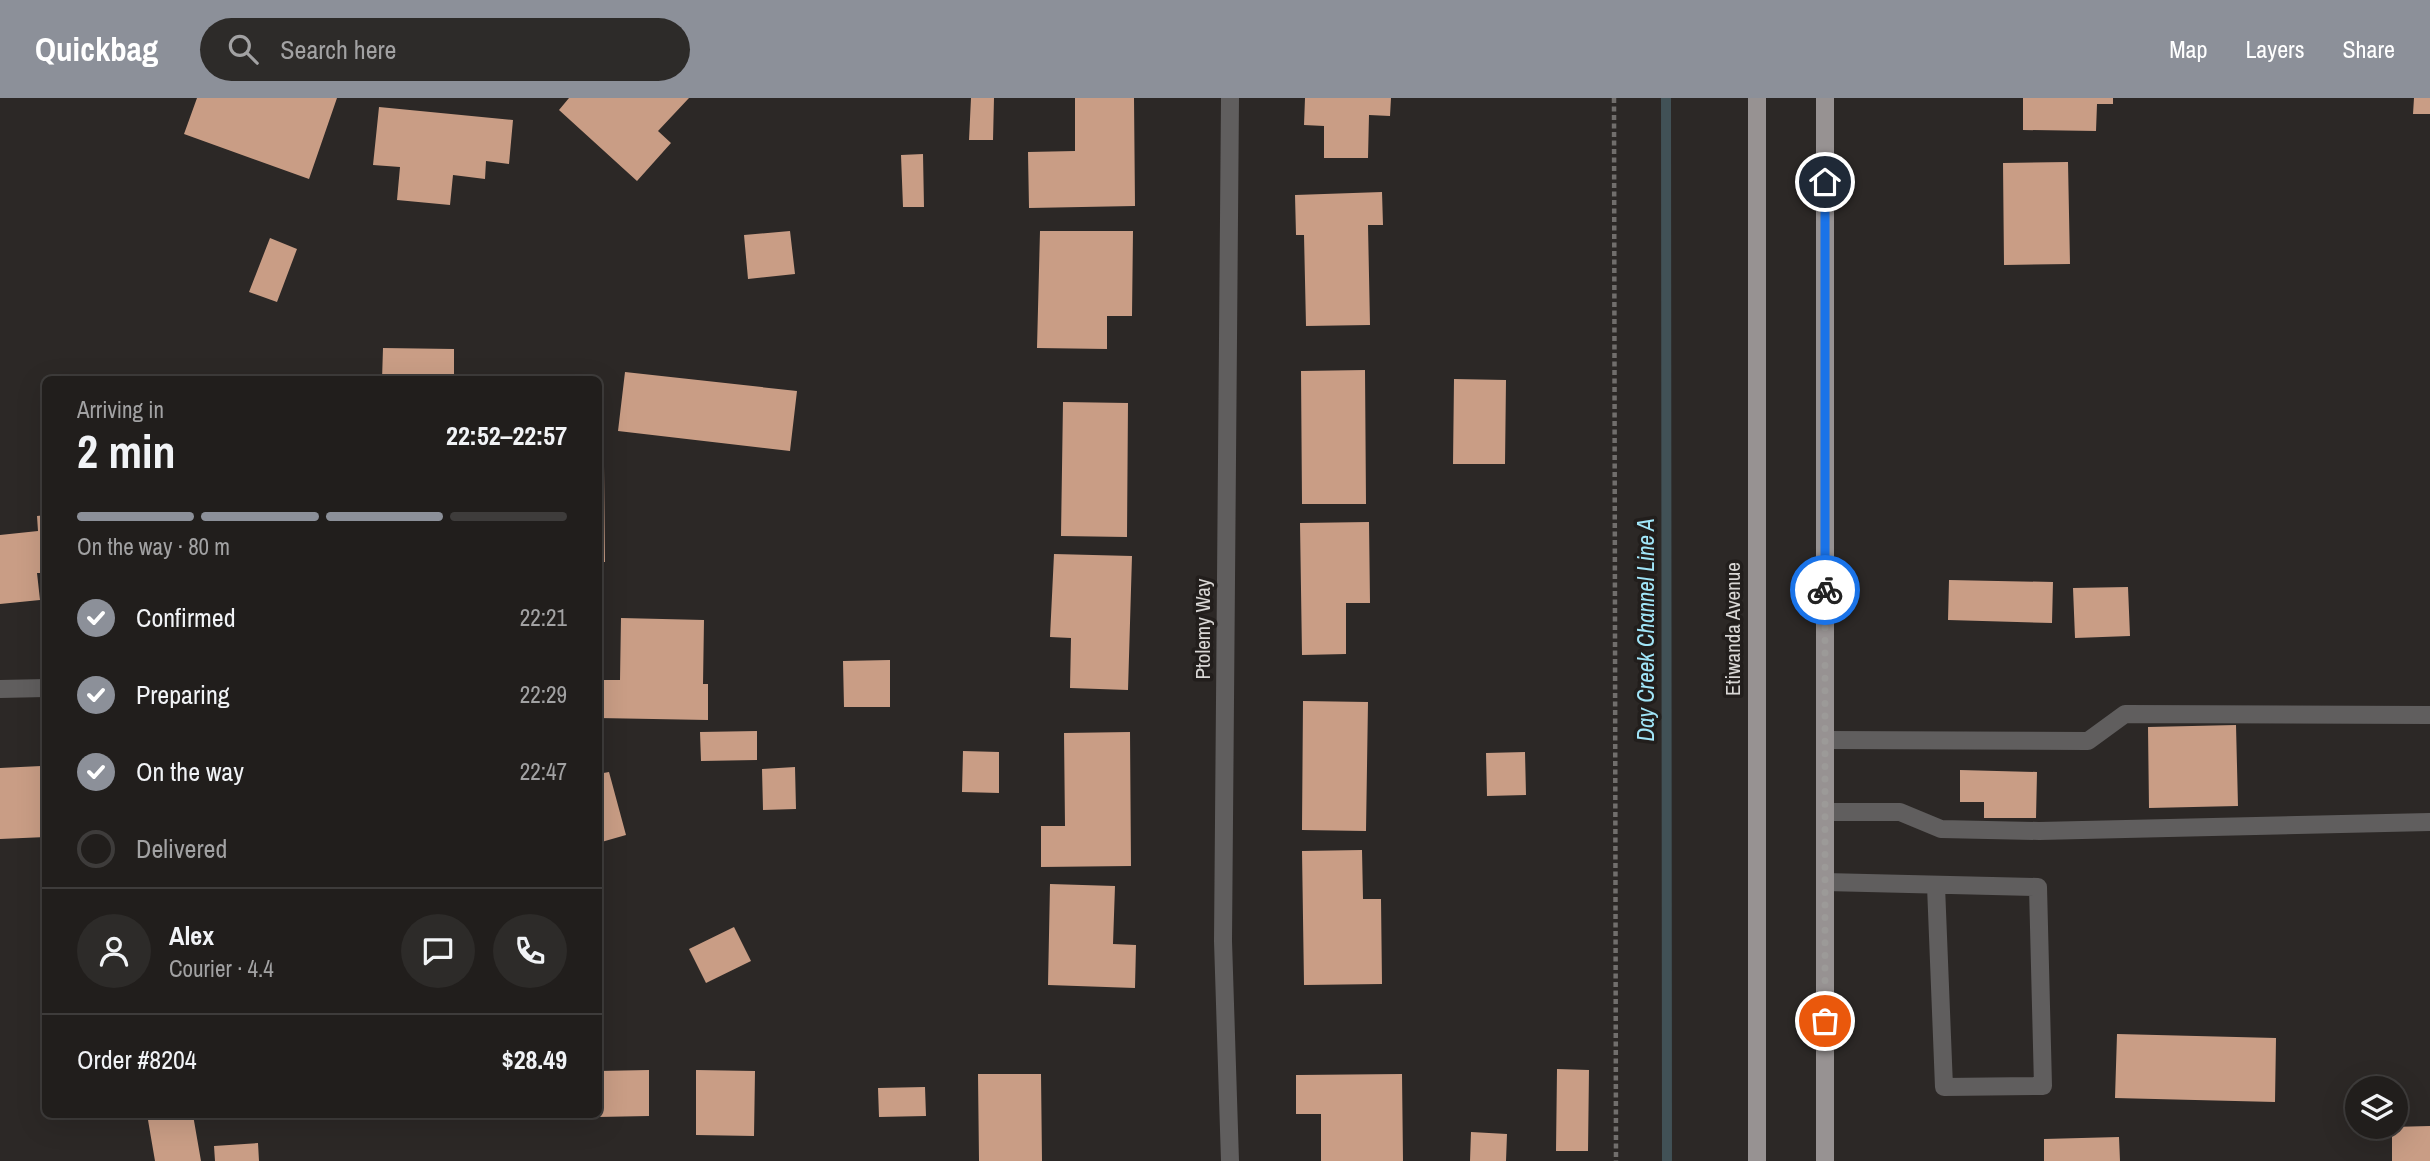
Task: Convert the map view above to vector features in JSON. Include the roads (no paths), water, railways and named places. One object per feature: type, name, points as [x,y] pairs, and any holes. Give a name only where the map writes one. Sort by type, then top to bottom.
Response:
[{"type":"main road","name":"Etiwanda Avenue","points":[[1756,1161],[1757,98]]},
{"type":"main road","points":[[1825,98],[1825,1161]]},
{"type":"street","name":"Ptolemy Way","points":[[1230,98],[1223,942],[1230,1161]]},
{"type":"street","points":[[0,689],[42,688]]},
{"type":"street","points":[[1825,740],[2088,741],[2125,715],[2430,715]]},
{"type":"street","points":[[1825,812],[1900,812],[1941,829],[2014,831],[2430,822]]},
{"type":"street","points":[[1825,882],[2038,887],[2043,1086],[1944,1087],[1936,886]]},
{"type":"waterway","name":"Day Creek Channel Line A","points":[[1666,98],[1667,1161]]}]
